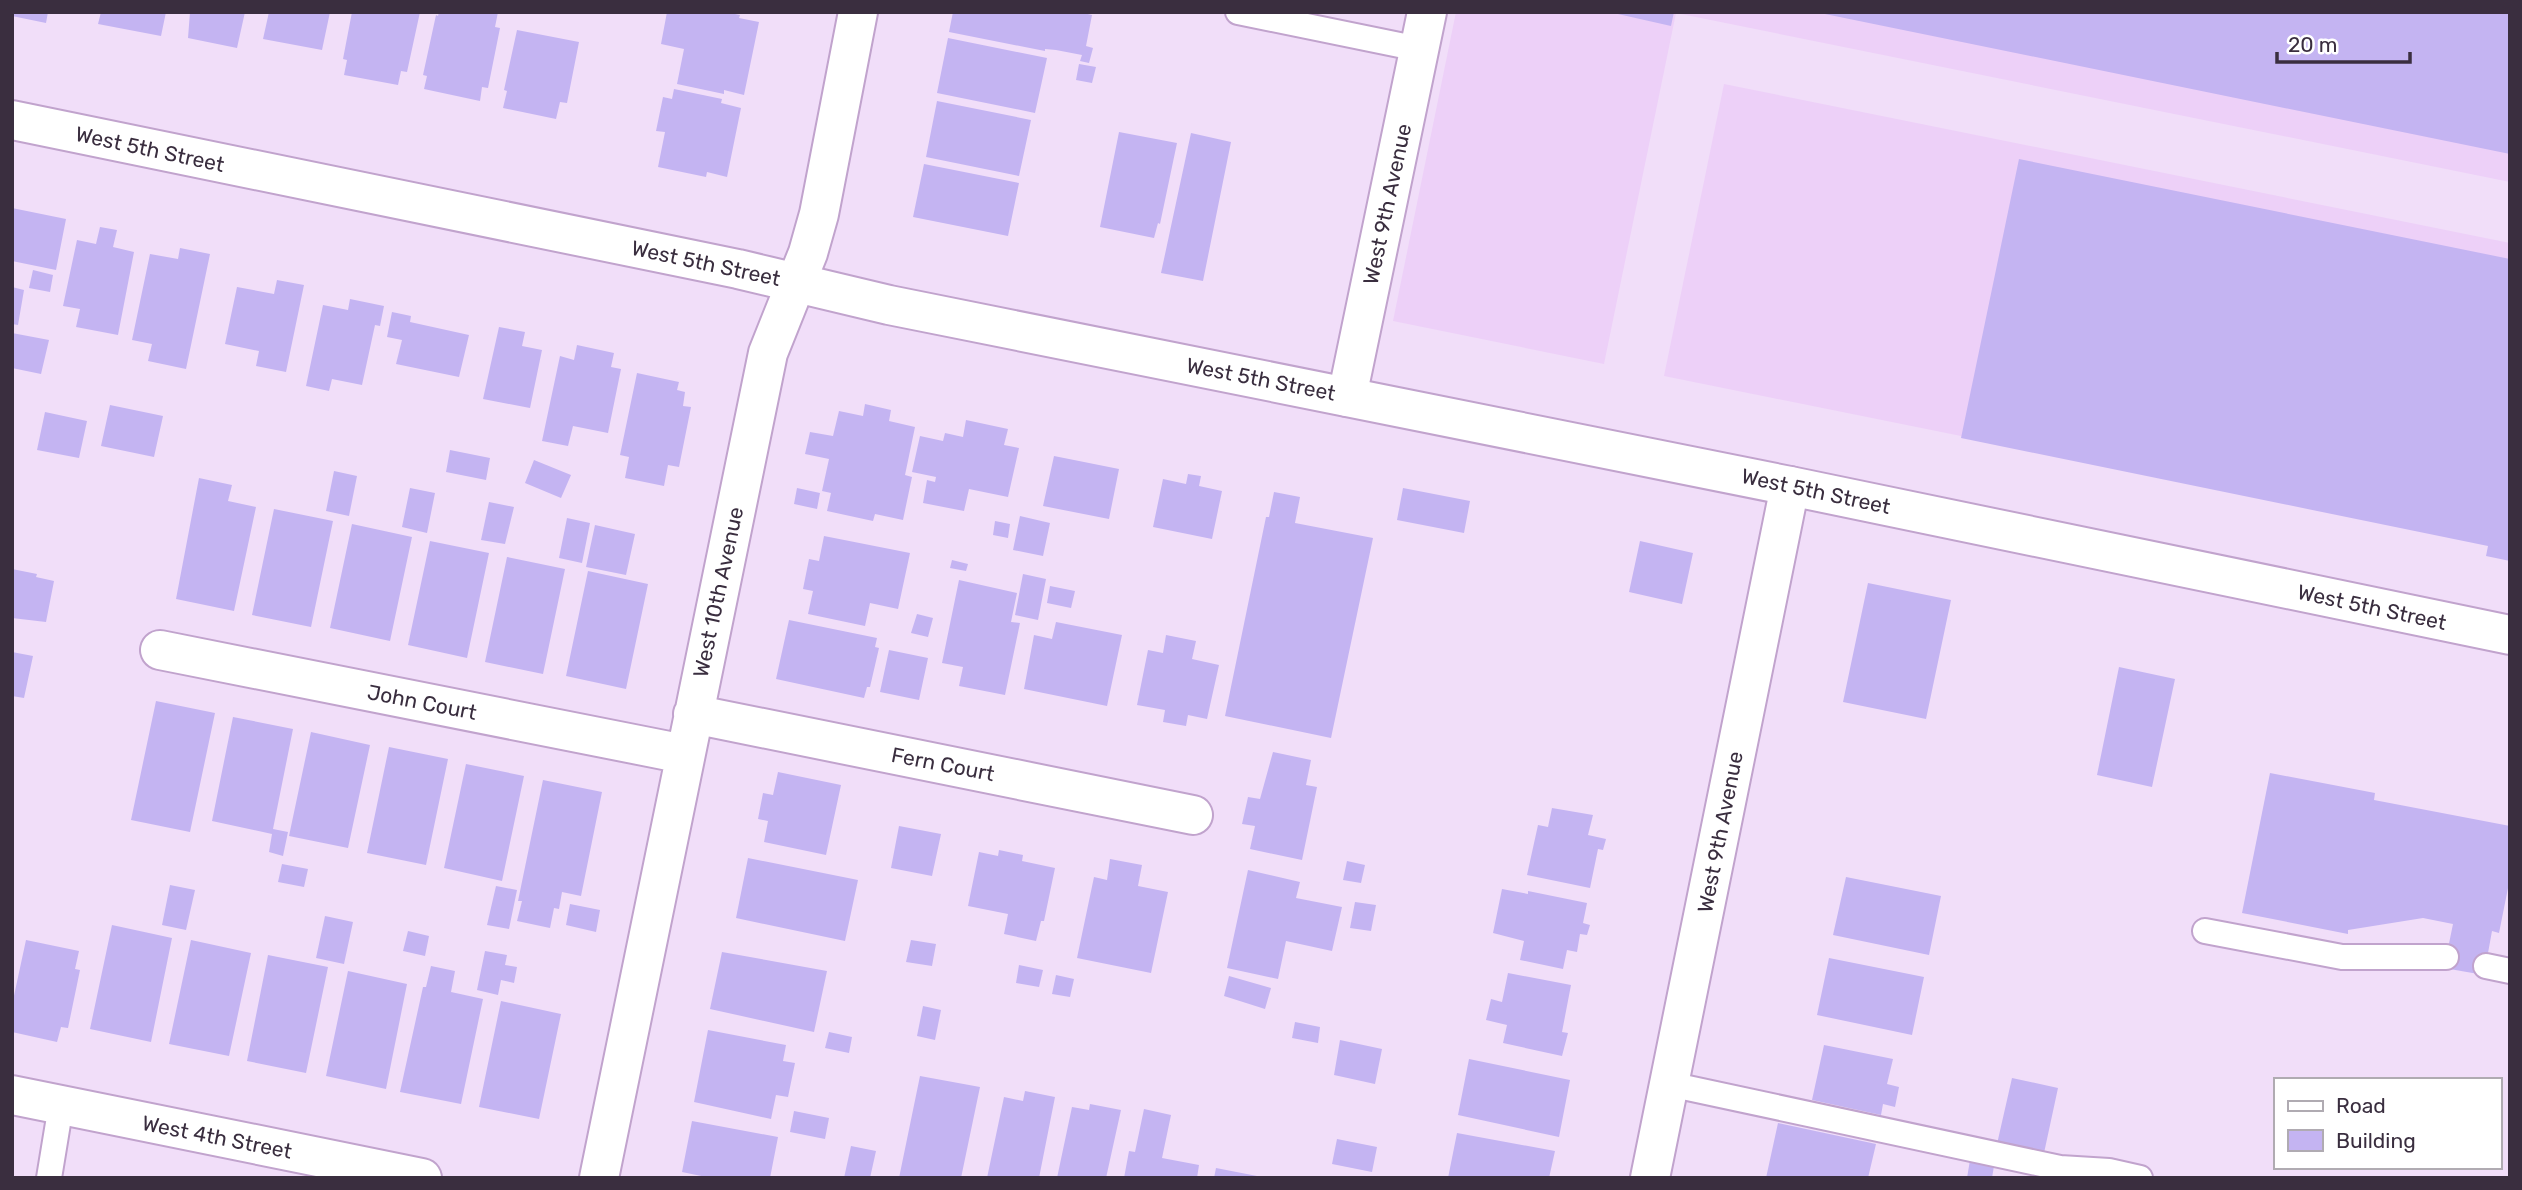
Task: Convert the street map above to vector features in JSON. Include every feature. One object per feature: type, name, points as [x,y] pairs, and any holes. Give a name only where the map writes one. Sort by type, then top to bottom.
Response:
[{"type":"street","name":"West 10th Avenue","points":[[599,1178],[768,353],[779,320],[797,283],[819,214],[858,12]]},
{"type":"street","name":"West 9th Avenue","points":[[1347,397],[1427,12]]},
{"type":"street","name":"West 5th Street","points":[[12,120],[738,269],[889,305],[1790,486],[2510,635]]},
{"type":"street","name":"West 9th Avenue","points":[[1650,1178],[1790,486]]},
{"type":"street","name":"John Court","points":[[160,650],[684,754]]},
{"type":"street","name":"Fern Court","points":[[693,714],[1193,815]]},
{"type":"street","name":"West 4th Street","points":[[12,1095],[422,1178]]},
{"type":"lane","points":[[1238,12],[1419,49]]},
{"type":"lane","points":[[2205,931],[2342,957],[2446,957]]},
{"type":"lane","points":[[2486,966],[2510,971]]},
{"type":"lane","points":[[1669,1084],[2060,1168],[2109,1171],[2140,1178]]},
{"type":"lane","points":[[48,1178],[61,1105]]},
{"type":"shaded area","points":[[1456,12],[2510,12],[2510,182],[1676,13],[1604,364],[1393,321]]},
{"type":"shaded area","points":[[1724,84],[2510,243],[2510,547],[1664,376]]},
{"type":"building","points":[[12,12],[48,12],[46,23],[12,16]]},
{"type":"building","points":[[101,12],[166,12],[161,36],[98,24]]},
{"type":"building","points":[[190,12],[245,12],[237,48],[188,38]]},
{"type":"building","points":[[269,12],[330,12],[322,50],[263,39]]},
{"type":"building","points":[[352,12],[420,12],[407,72],[401,71],[398,85],[344,75],[347,60],[343,59]]},
{"type":"building","points":[[439,12],[498,12],[495,27],[500,28],[488,88],[482,87],[480,101],[424,89],[427,76],[423,75],[436,15],[438,16]]},
{"type":"building","points":[[667,12],[725,12],[759,22],[744,95],[724,90],[724,94],[677,84],[684,49],[661,44]]},
{"type":"building","points":[[953,12],[1079,12],[1092,15],[1086,46],[1093,48],[1089,63],[1080,61],[1082,55],[1056,50],[1045,51],[949,32]]},
{"type":"building","points":[[1609,12],[1674,12],[1671,26]]},
{"type":"building","points":[[2510,12],[2510,154],[1820,13]]},
{"type":"building","points":[[517,30],[579,42],[567,103],[560,102],[556,119],[503,108],[507,91],[504,90]]},
{"type":"building","points":[[948,38],[1047,58],[1035,113],[937,93]]},
{"type":"building","points":[[1079,64],[1096,67],[1092,83],[1076,80]]},
{"type":"building","points":[[674,89],[722,99],[721,103],[741,108],[727,177],[707,172],[706,177],[658,167],[665,132],[656,131],[663,97],[672,99]]},
{"type":"building","points":[[937,101],[1031,120],[1019,176],[926,157]]},
{"type":"building","points":[[1119,132],[1177,143],[1160,224],[1158,223],[1154,238],[1100,227]]},
{"type":"building","points":[[1191,133],[1231,142],[1203,281],[1161,273]]},
{"type":"building","points":[[2019,159],[2510,259],[2510,561],[2486,556],[2488,546],[1961,438]]},
{"type":"building","points":[[924,164],[1019,183],[1008,236],[913,217]]},
{"type":"building","points":[[12,208],[66,219],[56,270],[12,261]]},
{"type":"building","points":[[100,227],[117,230],[113,247],[134,252],[118,335],[76,327],[80,309],[63,306],[77,240],[96,244]]},
{"type":"building","points":[[180,248],[210,254],[186,369],[148,361],[152,344],[132,340],[150,254],[178,259]]},
{"type":"building","points":[[33,270],[53,275],[50,292],[29,288]]},
{"type":"building","points":[[277,280],[304,285],[286,372],[256,366],[259,351],[225,344],[237,287],[274,294]]},
{"type":"building","points":[[12,287],[24,290],[18,325],[12,324]]},
{"type":"building","points":[[350,299],[384,306],[380,326],[375,325],[362,385],[332,379],[329,391],[306,386],[323,305],[348,310]]},
{"type":"building","points":[[392,312],[411,316],[410,322],[469,335],[459,377],[396,364],[402,340],[387,337]]},
{"type":"building","points":[[499,327],[525,332],[522,346],[542,350],[530,408],[483,399]]},
{"type":"building","points":[[12,333],[49,340],[41,374],[12,368]]},
{"type":"building","points":[[577,345],[614,353],[611,367],[621,369],[608,433],[573,426],[568,446],[542,441],[560,356],[574,360]]},
{"type":"building","points":[[637,373],[679,382],[677,390],[685,392],[683,406],[691,407],[679,467],[668,465],[664,486],[625,478],[629,457],[620,455]]},
{"type":"building","points":[[865,404],[891,410],[889,421],[915,427],[905,475],[912,477],[903,520],[875,514],[873,521],[827,511],[831,493],[822,491],[829,459],[805,454],[810,432],[833,436],[839,411],[863,416]]},
{"type":"building","points":[[110,405],[163,416],[154,457],[101,446]]},
{"type":"building","points":[[45,412],[87,421],[79,458],[37,450]]},
{"type":"building","points":[[966,420],[1008,429],[1004,445],[1019,448],[1008,497],[969,489],[964,511],[923,503],[927,480],[935,482],[936,477],[912,472],[920,436],[943,441],[945,433],[963,437]]},
{"type":"building","points":[[450,450],[490,458],[486,480],[446,472]]},
{"type":"building","points":[[1054,456],[1119,469],[1109,519],[1043,506]]},
{"type":"building","points":[[534,460],[571,475],[561,498],[525,483]]},
{"type":"building","points":[[334,471],[357,476],[349,516],[326,511]]},
{"type":"building","points":[[1188,474],[1201,476],[1199,486],[1222,491],[1212,539],[1153,527],[1163,479],[1186,484]]},
{"type":"building","points":[[199,478],[232,485],[228,501],[256,507],[234,611],[176,599]]},
{"type":"building","points":[[410,488],[435,493],[427,533],[402,527]]},
{"type":"building","points":[[797,488],[820,493],[817,509],[794,504]]},
{"type":"building","points":[[1403,488],[1470,501],[1464,533],[1397,520]]},
{"type":"building","points":[[1274,492],[1300,497],[1295,523],[1373,538],[1331,738],[1225,716],[1266,517],[1269,517]]},
{"type":"building","points":[[489,502],[514,507],[505,544],[481,540]]},
{"type":"building","points":[[274,509],[333,521],[311,627],[252,615]]},
{"type":"building","points":[[1020,516],[1050,523],[1043,556],[1013,550]]},
{"type":"building","points":[[567,518],[590,523],[582,563],[559,558]]},
{"type":"building","points":[[995,521],[1010,524],[1008,538],[993,535]]},
{"type":"building","points":[[352,524],[412,537],[390,641],[330,628]]},
{"type":"building","points":[[595,525],[635,534],[626,575],[586,567]]},
{"type":"building","points":[[824,536],[910,553],[898,609],[870,603],[865,626],[808,614],[813,591],[803,589],[809,559],[819,561]]},
{"type":"building","points":[[430,541],[489,553],[467,658],[408,645]]},
{"type":"building","points":[[1640,541],[1693,553],[1682,604],[1629,592]]},
{"type":"building","points":[[507,557],[565,569],[543,674],[485,662]]},
{"type":"building","points":[[952,560],[968,564],[966,571],[950,568]]},
{"type":"building","points":[[12,569],[54,581],[46,622],[12,618]]},
{"type":"building","points":[[588,571],[648,584],[626,689],[566,676]]},
{"type":"building","points":[[1023,574],[1046,579],[1038,620],[1015,615]]},
{"type":"building","points":[[959,580],[1017,593],[1011,622],[1020,623],[1005,695],[959,686],[963,667],[942,663]]},
{"type":"building","points":[[1868,583],[1951,600],[1926,719],[1843,702]]},
{"type":"building","points":[[1050,586],[1075,591],[1071,608],[1047,603]]},
{"type":"building","points":[[917,614],[933,618],[928,637],[911,633]]},
{"type":"building","points":[[789,620],[877,638],[875,647],[879,648],[870,687],[867,687],[864,698],[776,679]]},
{"type":"building","points":[[1056,622],[1122,635],[1107,706],[1024,689],[1034,635],[1052,639]]},
{"type":"building","points":[[1166,635],[1196,641],[1192,659],[1219,665],[1207,719],[1188,715],[1186,726],[1163,722],[1165,710],[1137,705],[1148,650],[1163,653]]},
{"type":"building","points":[[889,650],[928,658],[919,700],[880,692]]},
{"type":"building","points":[[12,652],[33,656],[24,698],[12,696]]},
{"type":"building","points":[[2119,667],[2175,679],[2152,787],[2097,775]]},
{"type":"building","points":[[156,701],[215,713],[190,832],[131,820]]},
{"type":"building","points":[[233,717],[293,729],[273,829],[288,832],[283,856],[269,852],[272,834],[212,821]]},
{"type":"building","points":[[311,732],[370,745],[348,848],[289,836]]},
{"type":"building","points":[[389,747],[448,759],[426,865],[367,853]]},
{"type":"building","points":[[1273,752],[1311,760],[1306,785],[1317,787],[1302,860],[1250,849],[1255,826],[1242,824],[1248,797],[1260,799]]},
{"type":"building","points":[[466,764],[524,776],[502,881],[444,868]]},
{"type":"building","points":[[778,772],[841,785],[826,855],[764,842],[768,821],[758,819],[763,793],[773,795]]},
{"type":"building","points":[[2270,773],[2375,793],[2374,800],[2510,826],[2510,878],[2499,933],[2492,931],[2484,975],[2444,968],[2453,924],[2423,918],[2348,930],[2348,934],[2242,913]]},
{"type":"building","points":[[543,780],[602,792],[581,896],[562,892],[559,909],[554,908],[550,928],[517,921],[522,901],[518,901]]},
{"type":"building","points":[[1552,808],[1593,815],[1588,835],[1606,839],[1603,850],[1598,849],[1590,888],[1527,875],[1538,825],[1548,827]]},
{"type":"building","points":[[899,826],[941,834],[932,876],[891,868]]},
{"type":"building","points":[[999,850],[1023,855],[1022,861],[1055,868],[1044,921],[1041,921],[1036,941],[1004,934],[1008,914],[968,906],[979,852],[998,856]]},
{"type":"building","points":[[748,858],[858,880],[845,941],[736,918]]},
{"type":"building","points":[[1110,859],[1142,865],[1138,886],[1168,892],[1151,973],[1077,958],[1094,877],[1107,880]]},
{"type":"building","points":[[1347,861],[1365,865],[1361,883],[1343,880]]},
{"type":"building","points":[[282,864],[308,869],[304,887],[278,882]]},
{"type":"building","points":[[1248,870],[1300,882],[1296,898],[1342,907],[1332,951],[1286,941],[1278,979],[1227,968]]},
{"type":"building","points":[[1846,877],[1941,896],[1929,955],[1833,935]]},
{"type":"building","points":[[170,885],[195,890],[186,930],[162,925]]},
{"type":"building","points":[[496,886],[517,890],[509,929],[487,925]]},
{"type":"building","points":[[1502,889],[1528,894],[1528,891],[1587,903],[1583,923],[1590,925],[1587,935],[1580,934],[1577,952],[1567,950],[1563,969],[1520,960],[1524,941],[1493,933]]},
{"type":"building","points":[[1355,902],[1376,905],[1371,931],[1350,928]]},
{"type":"building","points":[[570,904],[600,910],[596,932],[566,925]]},
{"type":"building","points":[[325,916],[353,922],[344,964],[316,958]]},
{"type":"building","points":[[112,925],[172,938],[151,1042],[90,1029]]},
{"type":"building","points":[[408,931],[429,936],[425,956],[403,951]]},
{"type":"building","points":[[26,940],[79,951],[75,969],[80,970],[68,1028],[61,1027],[57,1042],[12,1032],[12,1005]]},
{"type":"building","points":[[191,940],[251,953],[229,1056],[169,1044]]},
{"type":"building","points":[[911,940],[936,944],[932,966],[906,962]]},
{"type":"building","points":[[485,951],[507,955],[505,965],[517,967],[514,983],[501,980],[498,995],[477,990]]},
{"type":"building","points":[[722,952],[827,971],[814,1032],[710,1009]]},
{"type":"building","points":[[268,955],[328,967],[306,1073],[247,1061]]},
{"type":"building","points":[[1829,958],[1924,977],[1912,1035],[1817,1015]]},
{"type":"building","points":[[1019,965],[1043,970],[1039,987],[1016,983]]},
{"type":"building","points":[[431,966],[455,971],[451,992],[483,999],[461,1104],[400,1092],[423,987],[426,987]]},
{"type":"building","points":[[348,971],[407,984],[386,1089],[326,1076]]},
{"type":"building","points":[[1508,973],[1571,985],[1562,1032],[1568,1033],[1562,1056],[1503,1043],[1507,1025],[1486,1020],[1491,999],[1502,1002]]},
{"type":"building","points":[[1056,975],[1074,979],[1070,997],[1052,994]]},
{"type":"building","points":[[1229,976],[1271,988],[1265,1009],[1224,996]]},
{"type":"building","points":[[501,1001],[561,1014],[539,1119],[479,1107]]},
{"type":"building","points":[[923,1006],[941,1010],[935,1040],[917,1036]]},
{"type":"building","points":[[1295,1022],[1320,1027],[1318,1043],[1292,1038]]},
{"type":"building","points":[[708,1030],[786,1045],[783,1061],[795,1063],[788,1097],[776,1095],[771,1119],[694,1102]]},
{"type":"building","points":[[829,1032],[852,1037],[849,1053],[825,1048]]},
{"type":"building","points":[[1340,1040],[1382,1049],[1375,1084],[1334,1075]]},
{"type":"building","points":[[1824,1045],[1893,1059],[1887,1084],[1899,1087],[1895,1107],[1883,1104],[1881,1115],[1812,1100]]},
{"type":"building","points":[[1469,1059],[1570,1080],[1559,1137],[1458,1115]]},
{"type":"building","points":[[920,1076],[980,1087],[961,1178],[899,1178]]},
{"type":"building","points":[[2012,1078],[2058,1088],[2044,1153],[1997,1144]]},
{"type":"building","points":[[1025,1091],[1055,1097],[1039,1178],[987,1178],[1004,1097],[1023,1101]]},
{"type":"building","points":[[1090,1104],[1121,1110],[1106,1178],[1057,1178],[1072,1107],[1089,1110]]},
{"type":"building","points":[[1144,1109],[1171,1115],[1162,1158],[1199,1165],[1197,1178],[1124,1178],[1129,1151],[1135,1152]]},
{"type":"building","points":[[794,1111],[829,1118],[825,1139],[790,1132]]},
{"type":"building","points":[[692,1121],[778,1137],[770,1178],[711,1178],[682,1172]]},
{"type":"building","points":[[1778,1123],[1876,1144],[1868,1178],[1766,1178]]},
{"type":"building","points":[[1457,1133],[1555,1151],[1549,1178],[1448,1178]]},
{"type":"building","points":[[1337,1139],[1377,1147],[1372,1172],[1332,1164]]},
{"type":"building","points":[[851,1146],[876,1151],[870,1178],[844,1178]]},
{"type":"building","points":[[1970,1160],[1994,1166],[1992,1178],[1967,1178]]},
{"type":"building","points":[[1216,1168],[1257,1176],[1257,1178],[1214,1178]]}]
